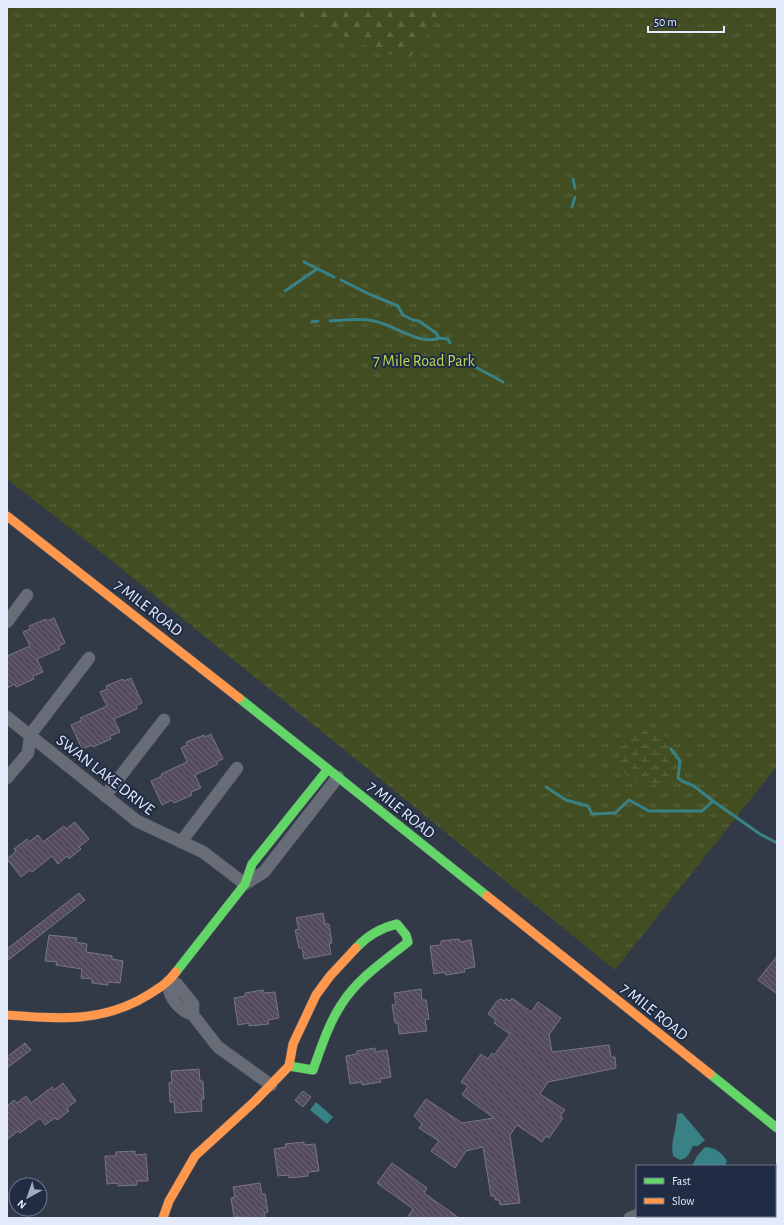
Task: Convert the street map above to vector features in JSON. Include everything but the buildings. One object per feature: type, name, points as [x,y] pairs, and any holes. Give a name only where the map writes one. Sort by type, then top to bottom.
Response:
[{"type":"street","name":"7 MILE ROAD","points":[[7,516],[178,649],[777,1128]]},
{"type":"street","points":[[7,622],[27,595]]},
{"type":"street","points":[[7,778],[28,753],[30,735],[90,658]]},
{"type":"street","name":"SWAN LAKE DRIVE","points":[[7,717],[142,824],[203,852],[245,884]]},
{"type":"street","points":[[105,796],[164,720]]},
{"type":"street","points":[[181,842],[237,768]]},
{"type":"street","points":[[7,1015],[50,1018],[100,1015],[120,1010],[137,1002],[174,979],[245,884],[252,864],[328,769]]},
{"type":"street","points":[[245,884],[264,872],[338,777]]},
{"type":"street","points":[[163,1218],[169,1200],[195,1156],[271,1085],[289,1066],[293,1044],[304,1018],[316,995],[330,976],[364,939],[381,928],[397,924],[406,935],[408,942],[370,973],[348,995],[335,1014],[313,1070],[289,1066]]},
{"type":"street","points":[[168,983],[168,992],[183,1012],[193,1014],[218,1046],[271,1085]]},
{"type":"green space","name":"7 Mile Road Park","points":[[7,7],[777,7],[777,766],[615,970],[107,557],[7,479]]},
{"type":"green space","points":[[280,7],[448,7],[407,61],[340,35]]},
{"type":"green space","points":[[631,730],[650,730],[657,732],[663,734],[672,743],[681,760],[670,777],[662,784],[652,785],[640,782],[625,774],[622,770],[618,751]]},
{"type":"shaded area","points":[[316,1102],[333,1117],[327,1124],[310,1110]]},
{"type":"shaded area","points":[[682,1113],[705,1140],[698,1146],[693,1146],[687,1157],[680,1160],[673,1156],[672,1145],[677,1114]]},
{"type":"shaded area","points":[[705,1147],[712,1148],[723,1155],[727,1161],[725,1165],[692,1165],[697,1156]]},
{"type":"waterway","points":[[573,179],[575,188]]},
{"type":"waterway","points":[[572,207],[575,197]]},
{"type":"waterway","points":[[304,262],[334,277]]},
{"type":"waterway","points":[[285,291],[317,269]]},
{"type":"waterway","points":[[341,280],[398,306],[403,315],[419,321],[436,333],[439,338],[448,339],[450,343]]},
{"type":"waterway","points":[[330,321],[368,320],[382,323],[415,337],[431,340],[439,338]]},
{"type":"waterway","points":[[312,322],[318,321]]},
{"type":"waterway","points":[[457,357],[503,382]]},
{"type":"waterway","points":[[671,749],[680,761],[678,778],[694,786],[713,801]]},
{"type":"waterway","points":[[546,787],[566,800],[588,806],[592,814],[615,813],[629,800],[649,811],[702,811],[713,801],[760,834],[777,843]]},
{"type":"traffic: fast","points":[[239,698],[487,896]]},
{"type":"traffic: fast","points":[[176,972],[245,884],[252,864],[328,769]]},
{"type":"traffic: fast","points":[[289,1066],[313,1070],[332,1020],[347,996],[372,971],[408,942],[406,935],[397,924],[375,933],[365,939],[356,948]]},
{"type":"traffic: fast","points":[[710,1074],[777,1128]]},
{"type":"traffic: slow","points":[[7,516],[239,698]]},
{"type":"traffic: slow","points":[[487,896],[710,1074]]},
{"type":"traffic: slow","points":[[163,1218],[169,1201],[195,1156],[255,1101],[289,1066],[293,1044],[316,995],[330,976],[356,948]]},
{"type":"traffic: slow","points":[[7,1015],[44,1018],[97,1015],[131,1004],[148,995],[160,988],[176,972]]}]
